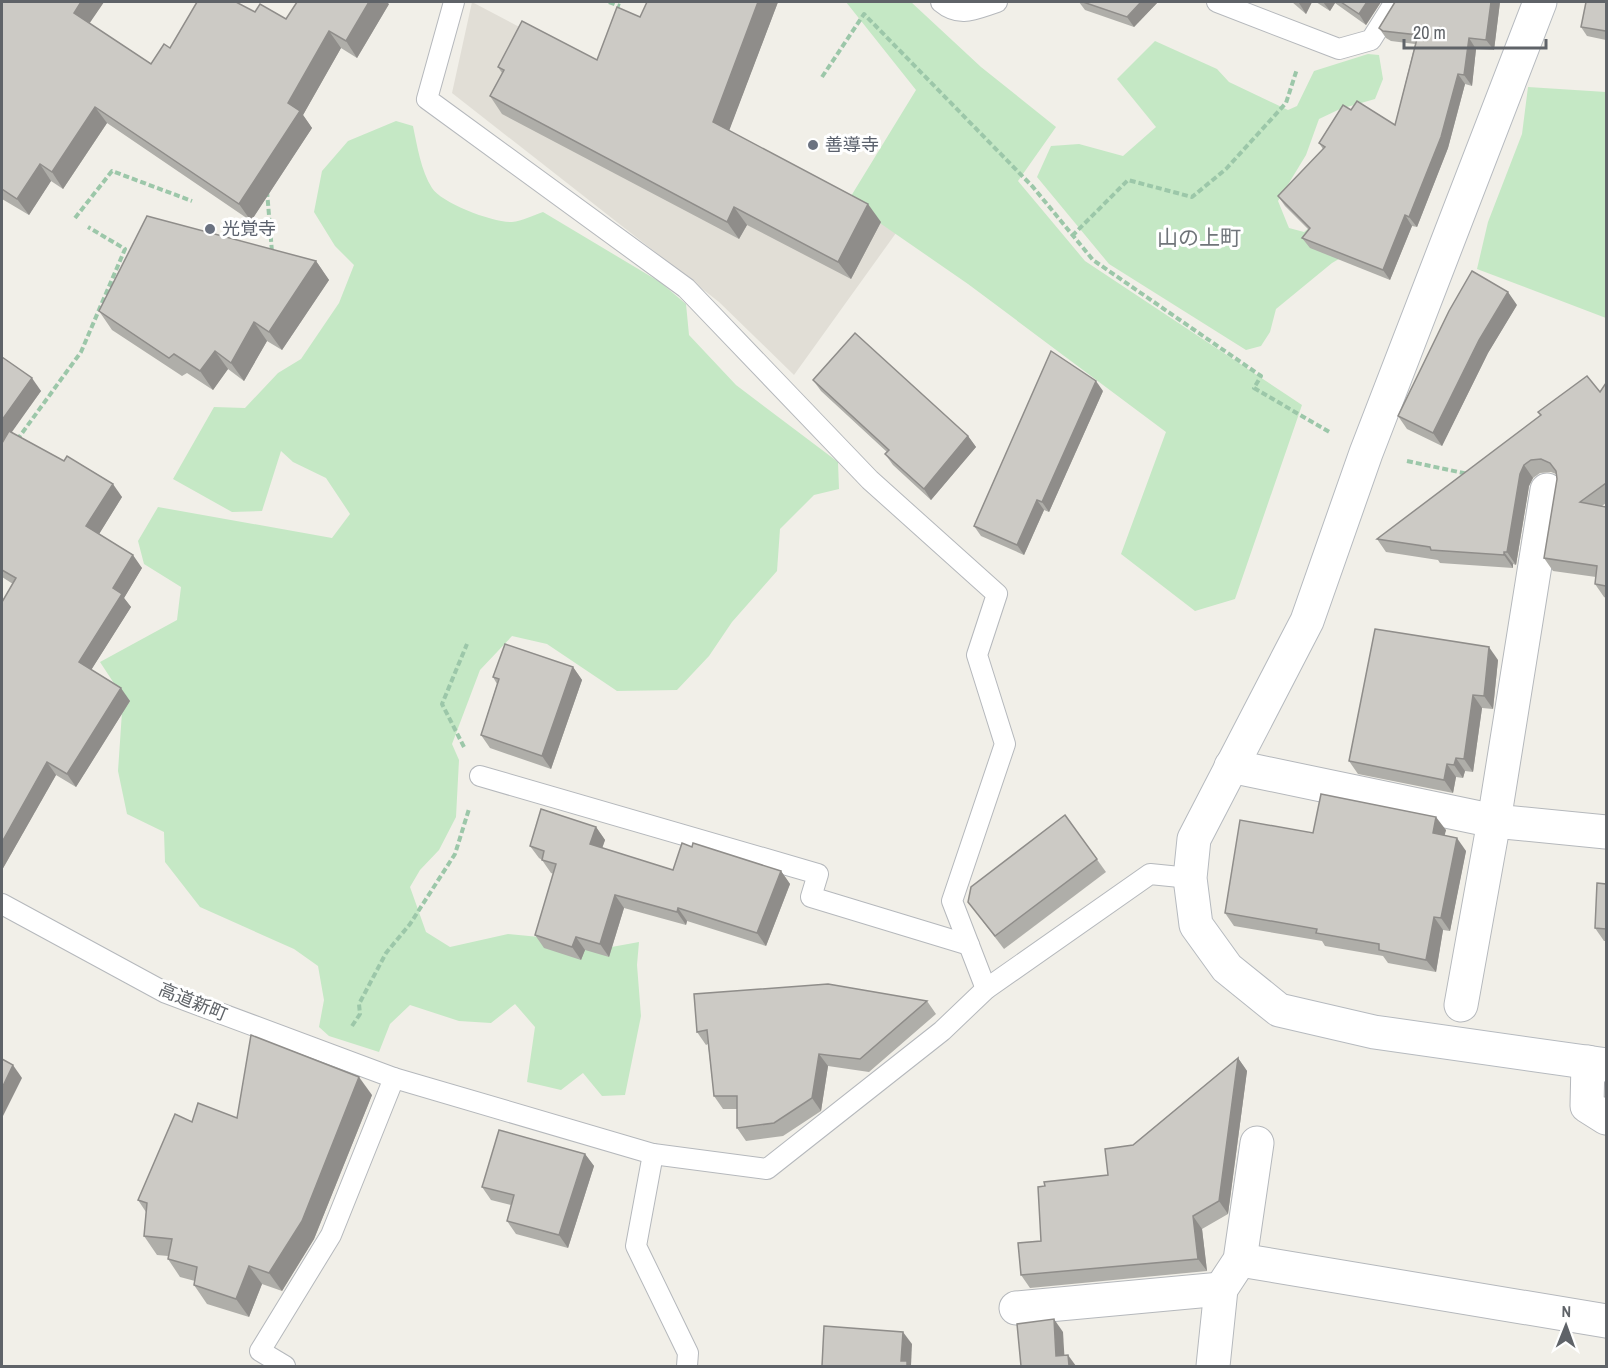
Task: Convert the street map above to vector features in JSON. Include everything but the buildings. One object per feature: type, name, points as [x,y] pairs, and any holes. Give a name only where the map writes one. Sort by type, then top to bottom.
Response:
[{"type":"street","points":[[1540,2],[1366,453],[1307,621],[1194,839],[1190,878],[1196,925],[1227,968],[1280,1010],[1374,1032],[1597,1064],[1587,1106],[1606,1118]]},
{"type":"street","points":[[1461,1005],[1494,821],[1547,490]]},
{"type":"street","points":[[1231,766],[1494,821],[1606,832]]},
{"type":"street","points":[[1213,1366],[1221,1289],[1240,1260],[1257,1143]]},
{"type":"street","points":[[1240,1260],[1606,1321]]},
{"type":"street","points":[[1016,1308],[1221,1289]]},
{"type":"lane","points":[[454,2],[428,99],[686,288],[870,480],[997,594],[977,655],[1005,744],[952,901],[986,989]]},
{"type":"lane","points":[[940,2],[950,9],[964,13],[997,2]]},
{"type":"lane","points":[[1217,2],[1339,48],[1371,40],[1395,2]]},
{"type":"lane","points":[[480,776],[818,874],[811,897],[969,945]]},
{"type":"lane","name":"高道新町","points":[[2,904],[166,993],[394,1078],[653,1154],[767,1169],[942,1031],[986,989],[1150,874],[1190,878]]},
{"type":"lane","points":[[285,1366],[260,1351],[331,1235],[394,1078]]},
{"type":"lane","points":[[653,1154],[636,1246],[688,1353],[687,1366]]},
{"type":"path","points":[[609,2],[620,6]]},
{"type":"path","points":[[822,77],[864,14],[1033,188],[1093,260],[1261,376],[1254,388],[1366,453],[1479,476]]},
{"type":"path","points":[[1072,236],[1128,180],[1192,197],[1226,170],[1286,103]]},
{"type":"path","points":[[75,218],[112,171],[192,201]]},
{"type":"path","points":[[267,187],[272,256]]},
{"type":"path","points":[[15,443],[81,352],[125,249],[88,226]]},
{"type":"path","points":[[335,1056],[360,1014],[359,1004],[386,953],[410,924],[455,854],[480,776],[442,705],[466,644]]},
{"type":"shaded area","points":[[472,2],[848,201],[896,233],[794,375],[719,302],[452,93]]},
{"type":"green space","points":[[846,2],[911,2],[981,67],[1056,127],[1018,181],[1085,261],[1302,405],[1235,599],[1195,611],[1121,554],[1166,432],[968,284],[848,201],[916,90]]},
{"type":"green space","points":[[1155,41],[1217,69],[1229,82],[1288,110],[1297,106],[1314,71],[1368,54],[1379,55],[1383,79],[1375,99],[1340,109],[1319,119],[1306,155],[1278,201],[1289,228],[1304,232],[1338,204],[1349,253],[1332,263],[1276,309],[1270,332],[1261,346],[1246,350],[1109,264],[1037,177],[1051,146],[1079,144],[1123,156],[1156,127],[1117,79]]},
{"type":"green space","points":[[1528,87],[1606,92],[1606,318],[1477,269],[1488,222],[1522,134]]},
{"type":"green space","points":[[396,121],[413,126],[428,181],[437,194],[446,200],[493,219],[512,222],[543,212],[660,282],[686,304],[689,335],[736,385],[838,462],[839,489],[814,495],[780,529],[777,571],[732,622],[709,656],[677,690],[617,691],[547,644],[512,636],[480,670],[452,744],[459,760],[456,817],[439,850],[420,870],[410,887],[426,932],[450,947],[508,934],[550,938],[606,948],[639,942],[637,965],[641,1016],[625,1095],[602,1096],[583,1073],[561,1090],[527,1082],[535,1027],[515,1004],[491,1023],[459,1021],[410,1005],[390,1024],[379,1052],[329,1036],[319,1027],[324,1000],[318,966],[294,949],[200,907],[165,862],[164,832],[127,814],[118,771],[123,697],[100,662],[177,620],[181,587],[144,564],[138,541],[158,507],[332,538],[350,514],[326,478],[293,462],[281,451],[262,511],[232,512],[173,479],[214,407],[245,408],[278,373],[301,359],[339,303],[354,265],[335,246],[314,212],[322,171],[348,141]]},
{"type":"place","name":"善導寺","points":[[813,145]]},
{"type":"place","name":"光覚寺","points":[[210,229]]},
{"type":"district","name":"山の上町","points":[[1199,238]]}]
